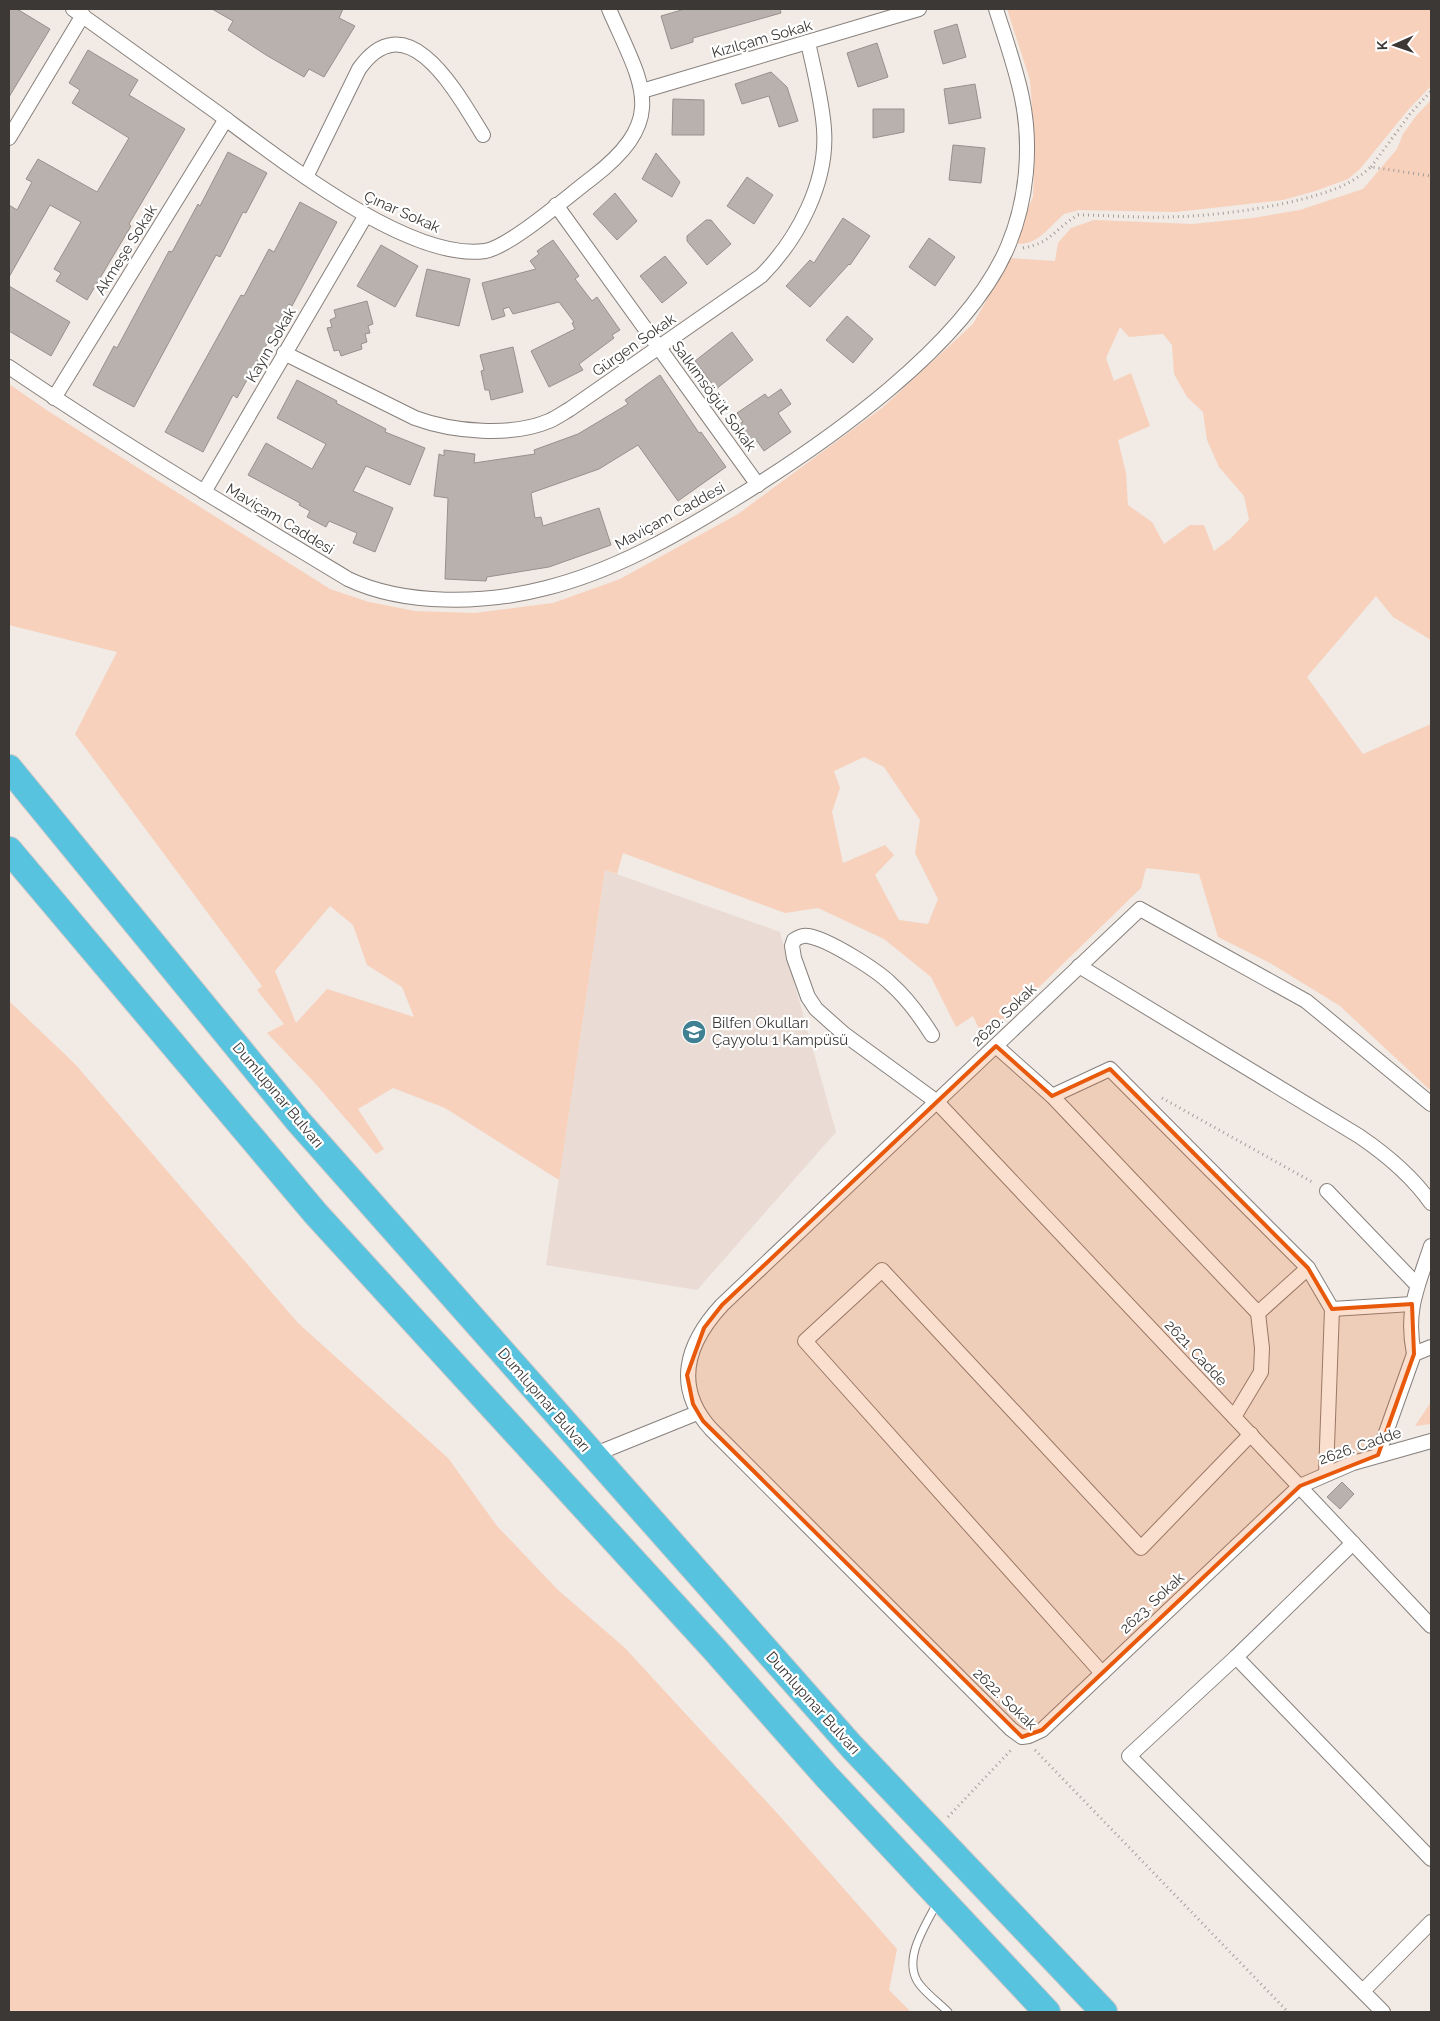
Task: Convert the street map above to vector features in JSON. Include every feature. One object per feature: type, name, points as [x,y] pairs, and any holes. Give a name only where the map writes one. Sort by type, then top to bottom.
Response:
[{"type":"highway","name":"Dumlupınar Bulvarı","points":[[9,768],[298,1121],[852,1747],[1104,2012]]},
{"type":"highway","points":[[9,850],[316,1214],[715,1650],[827,1777],[1047,2012]]},
{"type":"highway","points":[[1083,1991],[1125,2012]]},
{"type":"street","name":"Çınar Sokak","points":[[78,12],[306,177],[366,215],[409,236],[433,244],[454,250],[484,251],[511,239],[605,167],[631,140],[641,116],[642,91],[635,68],[609,9]]},
{"type":"street","name":"Kızılçam Sokak","points":[[642,91],[919,9]]},
{"type":"street","name":"Maviçam Caddesi","points":[[9,367],[54,398],[204,492],[348,579],[367,588],[388,594],[454,599],[523,594],[549,588],[588,574],[625,560],[663,541],[758,485],[804,454],[852,419],[918,363],[946,335],[981,294],[1008,248],[1024,191],[1025,121],[1018,82],[996,9]]},
{"type":"street","points":[[9,138],[78,12]]},
{"type":"street","name":"Gürgen Sokak","points":[[284,353],[415,418],[436,426],[457,429],[497,430],[530,427],[550,421],[761,276],[783,252],[799,225],[815,186],[824,142],[823,117],[808,42]]},
{"type":"street","points":[[306,177],[359,69],[371,54],[387,45],[409,46],[434,64],[450,82],[483,134]]},
{"type":"street","name":"Akmeşe Sokak","points":[[54,398],[226,119]]},
{"type":"street","name":"Salkımsöğüt Sokak","points":[[556,205],[758,485]]},
{"type":"street","name":"Kayın Sokak","points":[[204,492],[366,215]]},
{"type":"street","name":"2620. Sokak","points":[[697,1413],[689,1394],[687,1376],[696,1342],[715,1312],[1140,909],[1306,1001],[1431,1104]]},
{"type":"street","name":"2621. Cadde","points":[[932,1035],[912,1006],[891,983],[875,970],[838,948],[811,936],[803,936],[794,940],[792,946],[794,958],[808,997],[816,1009],[844,1034],[937,1102],[1431,1626]]},
{"type":"street","points":[[1079,966],[1359,1136],[1394,1162],[1431,1203]]},
{"type":"street","points":[[996,1046],[1052,1096],[1258,1313],[1262,1354],[1260,1372],[1234,1417]]},
{"type":"street","points":[[1052,1096],[1110,1069],[1308,1268],[1332,1309],[1326,1474]]},
{"type":"street","points":[[1327,1191],[1417,1285]]},
{"type":"street","points":[[1378,1455],[1414,1354],[1410,1328],[1412,1304],[1431,1246]]},
{"type":"street","points":[[1258,1313],[1308,1268]]},
{"type":"street","points":[[1102,1673],[804,1342],[882,1270],[1141,1548],[1251,1434]]},
{"type":"street","points":[[1332,1309],[1412,1304]]},
{"type":"street","points":[[1414,1354],[1431,1347]]},
{"type":"street","points":[[593,1455],[697,1413]]},
{"type":"street","name":"2622. Sokak","points":[[697,1413],[710,1429],[1011,1729],[1022,1737]]},
{"type":"street","name":"2626. Cadde","points":[[1300,1486],[1326,1474],[1378,1455],[1429,1444]]},
{"type":"street","name":"2623. Sokak","points":[[1022,1737],[1042,1730],[1300,1486]]},
{"type":"street","points":[[1353,1543],[1236,1657],[1129,1756],[1383,2012]]},
{"type":"street","points":[[1236,1657],[1431,1859]]},
{"type":"street","points":[[1363,1991],[1431,1922]]},
{"type":"lane","points":[[939,1898],[917,1944],[913,1963],[919,1984],[948,2012]]},
{"type":"path","points":[[1008,248],[1019,248],[1043,243],[1066,222],[1078,215],[1175,216],[1224,214],[1282,204],[1337,189],[1360,177],[1372,167],[1410,114],[1431,91]]},
{"type":"path","points":[[1372,167],[1431,176]]},
{"type":"path","points":[[1153,1093],[1327,1191]]},
{"type":"path","points":[[933,1834],[1022,1737]]},
{"type":"path","name":"2622. Sokak","points":[[1022,1737],[1288,2012]]},
{"type":"highlighted area","points":[[996,1046],[1052,1096],[1110,1069],[1308,1268],[1332,1309],[1412,1304],[1414,1354],[1378,1455],[1300,1486],[1042,1730],[1022,1737],[703,1421],[693,1404],[687,1375],[704,1328],[722,1305]]},
{"type":"shaded area","points":[[1007,9],[1431,9],[1431,86],[1408,110],[1360,169],[1348,179],[1283,200],[1176,212],[1078,210],[1066,213],[1041,236],[1028,243],[1021,244],[1013,242],[1033,197],[1035,148],[1030,80]]},
{"type":"shaded area","points":[[1431,100],[1431,640],[1393,617],[1376,596],[1307,677],[1363,754],[1431,724],[1431,1091],[1340,1006],[1270,963],[1218,937],[1199,874],[1146,868],[1141,888],[993,1032],[978,1027],[973,1016],[956,1027],[931,977],[884,939],[818,908],[785,913],[623,853],[617,874],[605,870],[559,1180],[445,1108],[393,1088],[358,1109],[384,1149],[376,1154],[314,1082],[267,1033],[284,1024],[257,990],[262,986],[75,734],[117,652],[9,625],[9,384],[48,411],[330,589],[369,602],[415,611],[474,613],[553,603],[620,579],[738,514],[882,408],[973,324],[1010,258],[1055,261],[1058,243],[1071,228],[1094,220],[1192,224],[1253,218],[1300,210],[1363,189],[1397,149],[1403,134]],"holes":[[[1120,327],[1129,337],[1163,334],[1172,345],[1174,374],[1187,397],[1203,412],[1207,440],[1219,467],[1244,496],[1249,520],[1230,539],[1214,551],[1204,525],[1190,525],[1164,544],[1152,522],[1128,505],[1126,473],[1118,440],[1150,426],[1131,373],[1114,381],[1106,358]],[[864,757],[884,767],[920,820],[915,853],[938,899],[928,924],[899,920],[875,875],[894,855],[885,845],[843,863],[832,812],[840,788],[834,771]],[[330,906],[353,925],[367,965],[402,987],[414,1017],[327,989],[296,1023],[275,971]]]},
{"type":"shaded area","name":"Bilfen Okulları Çayyolu 1 Kampüsü","points":[[605,870],[780,932],[836,1132],[697,1290],[546,1265]]},
{"type":"shaded area","points":[[9,1001],[75,1064],[298,1323],[448,1458],[497,1526],[558,1590],[625,1648],[777,1813],[897,1949],[889,1990],[911,2012],[9,2012]]},
{"type":"shaded area","points":[[1431,1402],[1431,1424],[1415,1426]]},
{"type":"building","points":[[9,9],[17,9],[50,29],[9,97]]},
{"type":"building","points":[[212,9],[343,9],[339,18],[355,26],[324,77],[309,69],[304,77],[228,30],[233,21]]},
{"type":"building","points":[[685,9],[780,9],[781,13],[693,38],[693,42],[671,49],[661,16]]},
{"type":"building","points":[[957,24],[966,57],[943,64],[934,31]]},
{"type":"building","points":[[877,43],[888,77],[858,87],[847,53]]},
{"type":"building","points":[[88,50],[138,80],[129,95],[185,129],[87,300],[56,281],[61,273],[54,269],[81,222],[50,205],[9,277],[9,205],[17,210],[32,182],[26,179],[38,159],[97,192],[129,138],[72,103],[80,90],[69,83]]},
{"type":"building","points":[[771,72],[787,87],[798,121],[779,127],[769,96],[742,104],[735,84]]},
{"type":"building","points":[[975,84],[981,118],[949,124],[944,89]]},
{"type":"building","points":[[673,99],[704,100],[704,135],[672,135]]},
{"type":"building","points":[[873,109],[904,109],[904,132],[873,138]]},
{"type":"building","points":[[953,145],[985,148],[981,183],[949,180]]},
{"type":"building","points":[[228,152],[267,173],[246,213],[243,212],[220,257],[216,255],[134,407],[93,385],[114,346],[117,348],[169,251],[172,252],[198,204],[200,206]]},
{"type":"building","points":[[656,153],[680,182],[672,197],[642,179]]},
{"type":"building","points":[[747,177],[773,195],[754,224],[727,206]]},
{"type":"building","points":[[615,193],[637,221],[617,240],[593,214]]},
{"type":"building","points":[[300,202],[337,222],[292,306],[289,304],[237,398],[233,395],[203,452],[165,432],[241,295],[244,296],[269,249],[274,252]]},
{"type":"building","points":[[843,218],[870,236],[850,265],[810,307],[786,286],[810,260],[814,263]]},
{"type":"building","points":[[706,220],[711,220],[731,244],[707,265],[687,241],[687,236]]},
{"type":"building","points":[[929,238],[955,257],[935,286],[909,267]]},
{"type":"building","points":[[553,240],[579,276],[575,279],[592,301],[597,297],[620,330],[612,335],[614,338],[579,364],[583,370],[549,387],[531,351],[575,329],[572,323],[574,322],[559,302],[513,314],[509,307],[503,309],[505,316],[492,320],[482,283],[536,269],[530,261],[539,254],[537,251]]},
{"type":"building","points":[[381,245],[418,266],[395,307],[357,286]]},
{"type":"building","points":[[665,256],[687,283],[662,303],[640,276]]},
{"type":"building","points":[[427,269],[470,279],[459,326],[416,316]]},
{"type":"building","points":[[9,286],[70,322],[51,356],[9,331]]},
{"type":"building","points":[[367,301],[373,324],[368,326],[370,333],[365,334],[367,342],[361,344],[362,349],[341,356],[339,350],[334,351],[327,328],[332,327],[330,320],[336,317],[334,310]]},
{"type":"building","points":[[847,316],[873,339],[853,363],[826,340]]},
{"type":"building","points":[[732,332],[753,360],[716,389],[695,361]]},
{"type":"building","points":[[513,347],[523,392],[491,400],[489,390],[485,390],[481,371],[484,370],[480,355]]},
{"type":"building","points":[[660,375],[699,433],[701,432],[726,467],[678,501],[638,445],[599,469],[531,493],[535,518],[541,517],[543,526],[599,508],[611,545],[549,567],[487,577],[486,581],[445,579],[448,498],[434,496],[439,454],[444,456],[444,450],[475,454],[474,463],[535,454],[534,450],[578,434],[628,404],[625,400]]},
{"type":"building","points":[[297,380],[386,429],[385,432],[425,448],[410,485],[366,466],[353,491],[393,508],[375,552],[353,543],[357,533],[329,521],[326,527],[307,517],[310,511],[299,505],[300,503],[248,475],[266,443],[312,469],[326,444],[277,418]]},
{"type":"building","points":[[781,389],[791,404],[778,413],[791,432],[764,451],[757,441],[753,444],[739,424],[743,422],[737,413],[765,394],[768,398]]},
{"type":"building","points":[[1342,1482],[1354,1494],[1340,1509],[1327,1497]]},
{"type":"place","name":"Bilfen Okulları Çayyolu 1 Kampüsü","points":[[694,1032]]}]
